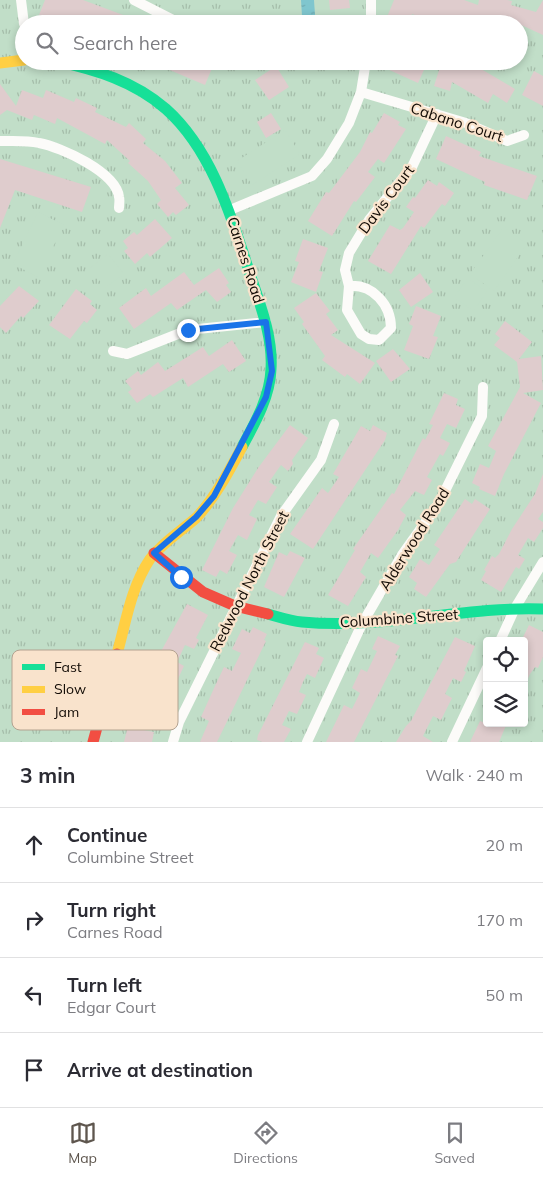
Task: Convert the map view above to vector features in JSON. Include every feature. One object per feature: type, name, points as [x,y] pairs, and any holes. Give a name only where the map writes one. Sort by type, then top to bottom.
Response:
[{"type":"street","points":[[21,0],[23,15]]},
{"type":"street","points":[[134,0],[163,15]]},
{"type":"street","points":[[370,0],[371,15]]},
{"type":"street","points":[[0,63],[15,61]]},
{"type":"street","name":"Carnes Road","points":[[95,70],[122,79],[160,103],[183,125],[200,148],[230,210],[266,322],[272,371],[266,397],[214,496],[196,517],[154,553],[143,569],[135,588],[118,650]]},
{"type":"street","points":[[230,210],[312,176],[327,159],[349,123],[361,92],[365,70]]},
{"type":"street","name":"Cabano Court","points":[[361,92],[466,123],[507,141],[524,135]]},
{"type":"street","name":"Davis Court","points":[[349,286],[361,285],[378,295],[391,320],[391,328],[379,340],[369,339],[361,334],[347,310],[349,286],[346,270],[349,253],[358,237],[412,166],[437,114]]},
{"type":"street","points":[[0,140],[39,143],[65,151],[90,164],[110,180],[120,196],[118,208]]},
{"type":"street","points":[[113,351],[127,354],[188,330],[266,322]]},
{"type":"street","name":"Alderwood Road","points":[[308,742],[362,624],[402,555],[439,503],[482,416],[483,387]]},
{"type":"street","name":"Redwood North Street","points":[[178,728],[235,606],[281,516],[321,460],[334,424]]},
{"type":"street","name":"Columbine Street","points":[[154,553],[181,577],[203,592],[235,606],[300,622],[362,624],[515,608],[543,610]]},
{"type":"street","points":[[502,637],[515,608],[543,562]]},
{"type":"street","points":[[452,742],[483,676]]},
{"type":"street","name":"Redwood North Street","points":[[172,742],[177,730]]},
{"type":"green space","points":[[0,0],[543,0],[543,742],[0,742]]},
{"type":"green space","points":[[285,130],[300,154],[252,185],[237,161]]},
{"type":"green space","points":[[38,212],[64,225],[38,277],[13,264]]},
{"type":"green space","points":[[504,227],[527,244],[494,291],[470,274]]},
{"type":"green space","points":[[108,254],[124,274],[105,288],[90,268]]},
{"type":"green space","points":[[468,278],[487,292],[473,311],[454,297]]},
{"type":"water","points":[[301,0],[314,0],[315,15],[302,15]]},
{"type":"building","points":[[45,0],[83,0],[123,15],[39,15]]},
{"type":"building","points":[[329,0],[349,0],[350,8],[330,10]]},
{"type":"building","points":[[394,0],[464,0],[478,5],[479,0],[507,0],[512,1],[511,5],[536,12],[543,0],[543,35],[528,28],[528,15],[388,15]]},
{"type":"building","points":[[170,70],[211,70],[205,85]]},
{"type":"building","points":[[270,70],[278,70],[289,87],[269,100],[255,80]]},
{"type":"building","points":[[389,70],[424,70],[418,83]]},
{"type":"building","points":[[439,70],[483,70],[515,89],[507,103],[493,94],[488,103],[452,82],[450,91],[434,86]]},
{"type":"building","points":[[534,71],[543,76],[543,106],[522,95]]},
{"type":"building","points":[[0,84],[16,106],[22,90],[43,98],[46,90],[74,102],[76,98],[97,108],[95,112],[126,127],[129,123],[146,139],[143,143],[165,161],[182,183],[175,188],[189,205],[176,215],[173,212],[168,217],[157,204],[161,200],[148,181],[107,140],[105,144],[57,118],[55,124],[34,115],[32,120],[7,110],[0,115]]},
{"type":"building","points":[[271,113],[281,129],[266,138],[257,122]]},
{"type":"building","points":[[384,113],[400,122],[398,125],[406,129],[384,163],[378,159],[368,172],[375,177],[356,202],[354,201],[332,236],[308,221],[326,192],[329,193],[360,152],[370,132],[372,133]]},
{"type":"building","points":[[446,136],[481,152],[479,156],[537,176],[527,200],[484,185],[485,182],[436,159]]},
{"type":"building","points":[[0,159],[91,187],[82,212],[15,190],[0,228]]},
{"type":"building","points":[[428,180],[437,186],[439,182],[454,193],[445,206],[442,204],[424,228],[421,226],[391,274],[368,261],[390,225],[400,230],[403,228],[414,212],[406,207]]},
{"type":"building","points":[[155,219],[172,238],[150,257],[147,253],[135,264],[124,251],[128,248],[123,241],[134,232],[137,235]]},
{"type":"building","points":[[303,239],[328,248],[319,271],[323,272],[316,292],[291,282],[299,262],[295,261]]},
{"type":"building","points":[[219,268],[229,283],[226,285],[231,292],[217,302],[206,290],[177,310],[171,303],[134,329],[119,308],[146,288],[151,296],[184,272],[194,285]]},
{"type":"building","points":[[420,273],[433,292],[411,307],[399,290]]},
{"type":"building","points":[[19,286],[39,301],[23,318],[21,316],[6,333],[0,327],[0,306]]},
{"type":"building","points":[[76,289],[92,301],[90,304],[97,310],[87,323],[84,321],[70,339],[49,325]]},
{"type":"building","points":[[316,293],[330,311],[326,314],[338,330],[331,335],[375,363],[360,384],[347,374],[345,377],[322,360],[325,356],[302,324],[304,322],[294,308]]},
{"type":"building","points":[[416,306],[441,316],[433,336],[438,337],[429,359],[404,350],[413,326],[409,324]]},
{"type":"building","points":[[505,321],[532,342],[519,359],[541,356],[543,390],[523,393],[541,403],[504,474],[495,496],[479,489],[480,487],[472,483],[480,464],[489,468],[496,451],[488,446],[520,387],[517,362],[494,345],[500,338],[495,334]]},
{"type":"building","points":[[232,340],[246,361],[229,372],[223,364],[188,387],[183,378],[153,397],[150,394],[137,403],[128,392],[132,389],[125,381],[138,371],[141,375],[158,362],[165,371],[203,347],[209,356]]},
{"type":"building","points":[[393,349],[410,369],[391,382],[376,361]]},
{"type":"building","points":[[444,393],[458,399],[456,405],[465,409],[456,428],[447,424],[440,438],[450,443],[443,456],[440,454],[427,477],[432,480],[424,495],[415,491],[400,510],[406,515],[398,530],[378,558],[371,553],[360,572],[366,577],[348,606],[328,595],[355,550],[353,549],[392,493],[394,494],[423,438],[425,440],[433,425],[429,424]]},
{"type":"building","points":[[290,425],[308,438],[292,460],[293,464],[288,471],[281,465],[269,482],[277,487],[266,504],[258,500],[249,515],[257,519],[247,540],[238,535],[229,551],[237,555],[227,574],[220,570],[216,577],[202,570],[233,508],[258,468]]},
{"type":"building","points":[[373,425],[387,433],[385,440],[313,549],[290,534],[322,488],[328,493],[339,477],[333,474],[361,426],[370,431]]},
{"type":"building","points":[[543,474],[543,512],[538,519],[543,522],[543,528],[534,542],[528,538],[518,555],[525,559],[519,569],[516,567],[501,592],[481,580],[486,571],[484,570],[492,556],[495,558],[499,554],[512,529],[535,494]]},
{"type":"building","points":[[465,499],[472,504],[475,499],[490,509],[456,562],[450,564],[426,597],[414,589],[417,583],[409,577],[420,559],[429,565],[440,549],[434,545]]},
{"type":"building","points":[[290,551],[305,558],[284,597],[264,587],[279,552],[287,556]]},
{"type":"building","points":[[187,604],[208,615],[196,638],[199,640],[194,649],[185,645],[178,660],[178,650],[162,650]]},
{"type":"building","points":[[529,625],[543,632],[543,657],[538,668],[535,667],[528,678],[528,637],[523,637]]},
{"type":"building","points":[[253,627],[267,634],[264,640],[266,641],[217,742],[200,742],[209,721],[201,717],[215,686],[224,667],[232,671],[241,653],[232,649],[242,629],[250,633]]},
{"type":"building","points":[[378,636],[400,646],[395,655],[398,656],[354,742],[326,742],[344,705],[352,709],[360,693],[352,688],[361,669],[367,672],[377,651],[372,649]]},
{"type":"building","points":[[455,637],[475,646],[461,682],[453,678],[445,694],[452,698],[441,720],[433,716],[423,736],[433,742],[396,742],[411,721]]},
{"type":"building","points":[[305,642],[319,648],[316,654],[324,658],[315,678],[307,674],[303,682],[299,692],[306,695],[297,714],[289,711],[282,725],[291,729],[284,742],[262,742],[257,740],[258,735]]},
{"type":"building","points":[[178,663],[184,666],[178,679]]},
{"type":"building","points":[[480,721],[483,722],[483,727],[505,727],[499,742],[470,742]]},
{"type":"building","points":[[127,730],[154,732],[152,742],[124,742]]},
{"type":"traffic: fast","points":[[92,70],[128,84],[154,99],[166,109],[182,126],[209,165],[228,209],[266,323],[271,357],[270,379],[265,400],[242,447]]},
{"type":"traffic: fast","points":[[268,614],[285,619],[332,624],[392,621],[483,611],[543,609]]},
{"type":"traffic: slow","points":[[0,63],[15,61]]},
{"type":"traffic: slow","points":[[118,650],[126,617],[143,570],[160,547],[203,510],[221,484],[242,447]]},
{"type":"traffic: jam","points":[[154,553],[203,592],[235,606],[268,614]]},
{"type":"traffic: jam","points":[[93,742],[96,730]]},
{"type":"route","points":[[181,577],[154,553],[196,517],[214,496],[254,423],[266,397],[272,371],[266,322],[188,330]]}]
